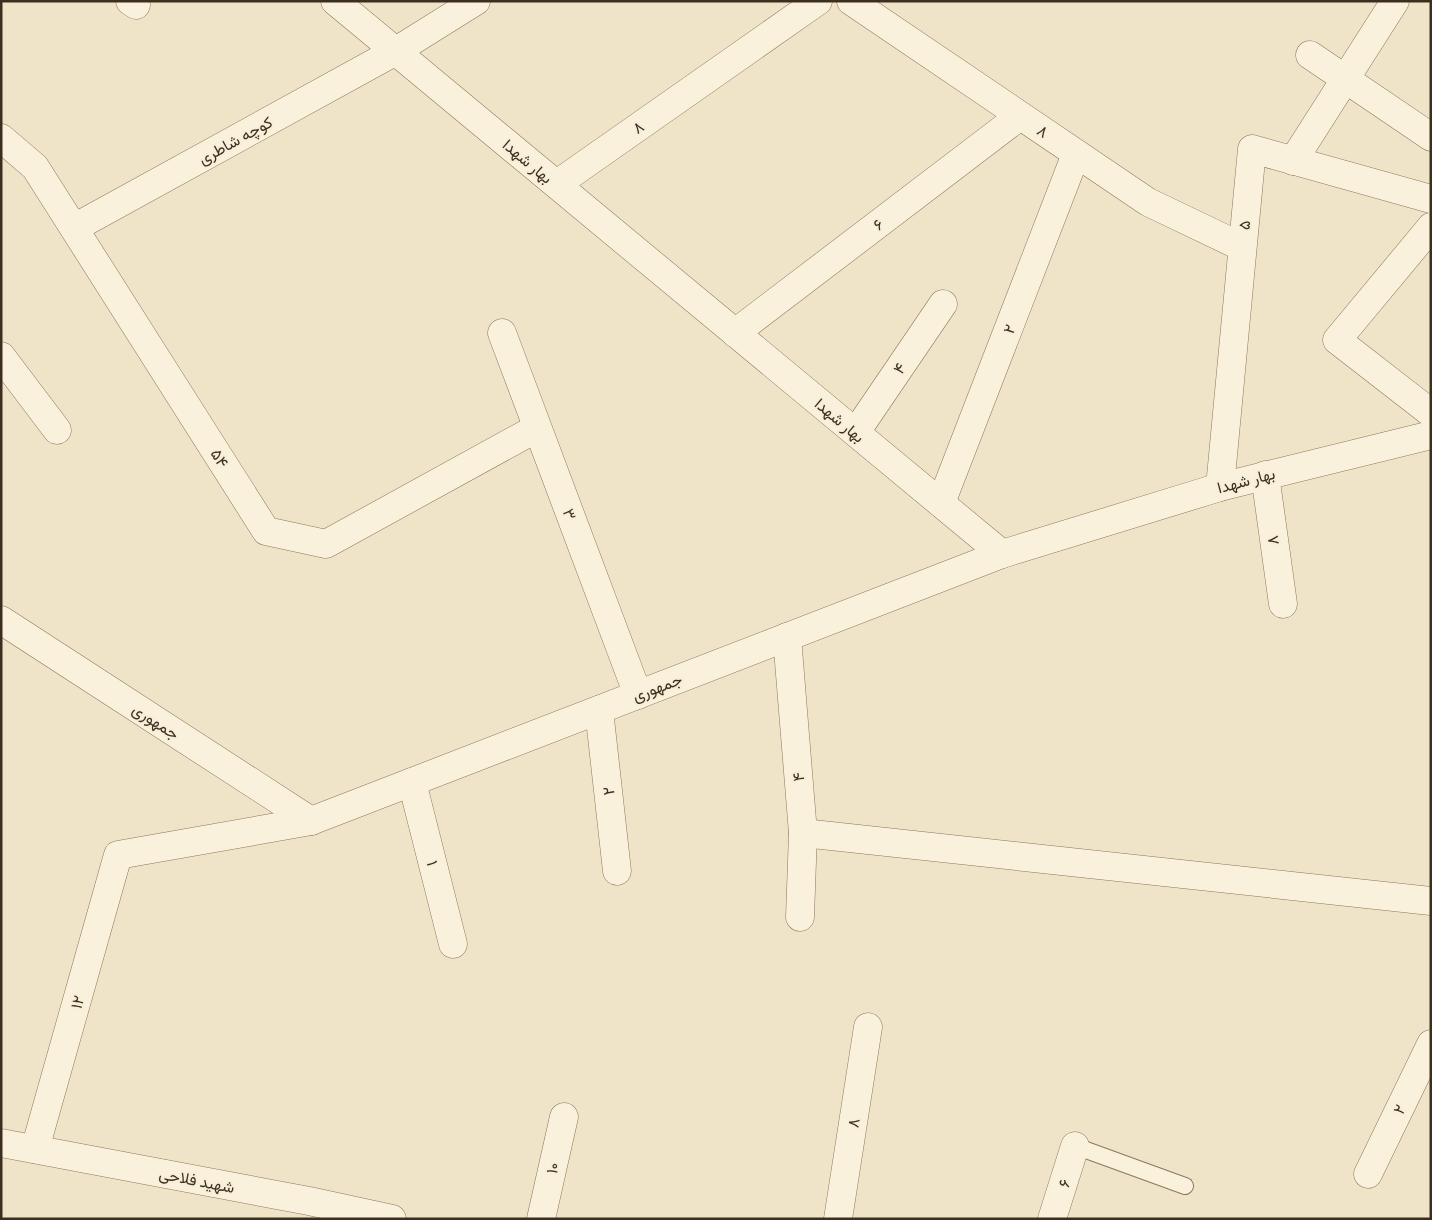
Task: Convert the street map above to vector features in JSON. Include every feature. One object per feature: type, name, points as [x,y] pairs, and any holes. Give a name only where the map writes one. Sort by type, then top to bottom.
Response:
[{"type":"street","name":"بهار شهدا","points":[[336,1],[1002,554],[1220,486],[1431,435]]},
{"type":"street","name":"کوچه شاطری","points":[[74,228],[396,51],[476,1]]},
{"type":"street","name":"۸","points":[[556,184],[818,1]]},
{"type":"street","name":"۸","points":[[851,1],[1148,202],[1242,247]]},
{"type":"street","points":[[1293,161],[1395,1]]},
{"type":"street","points":[[1310,55],[1431,138]]},
{"type":"street","name":"۶","points":[[735,333],[1020,116]]},
{"type":"street","name":"۵۴","points":[[1,138],[35,167],[266,531],[326,544],[538,428]]},
{"type":"street","name":"۵","points":[[1220,486],[1252,149],[1431,199]]},
{"type":"street","name":"۲","points":[[941,503],[1076,154]]},
{"type":"street","points":[[1431,227],[1337,340],[1431,413]]},
{"type":"street","name":"۴","points":[[856,432],[943,304]]},
{"type":"street","name":"۳","points":[[502,332],[638,695]]},
{"type":"street","points":[[1,356],[56,430]]},
{"type":"street","name":"۷","points":[[1265,475],[1283,604]]},
{"type":"street","name":"جمهوری","points":[[118,854],[311,821],[1002,554]]},
{"type":"street","name":"جمهوری","points":[[1,620],[311,821]]},
{"type":"street","name":"۴","points":[[788,637],[803,833],[800,917]]},
{"type":"street","name":"۲","points":[[599,710],[617,871]]},
{"type":"street","name":"۱","points":[[412,782],[453,944]]},
{"type":"street","points":[[803,833],[1431,901]]},
{"type":"street","name":"۱۲","points":[[35,1149],[118,854]]},
{"type":"street","name":"۸","points":[[838,1219],[868,1027]]},
{"type":"street","name":"۲","points":[[1368,1174],[1430,1048]]},
{"type":"street","name":"۱۰","points":[[541,1219],[564,1117]]},
{"type":"street","name":"شهید فلاحی","points":[[1,1143],[309,1201],[392,1219]]},
{"type":"street","name":"۶","points":[[1052,1219],[1075,1146]]},
{"type":"lane","points":[[1075,1146],[1185,1186]]}]
